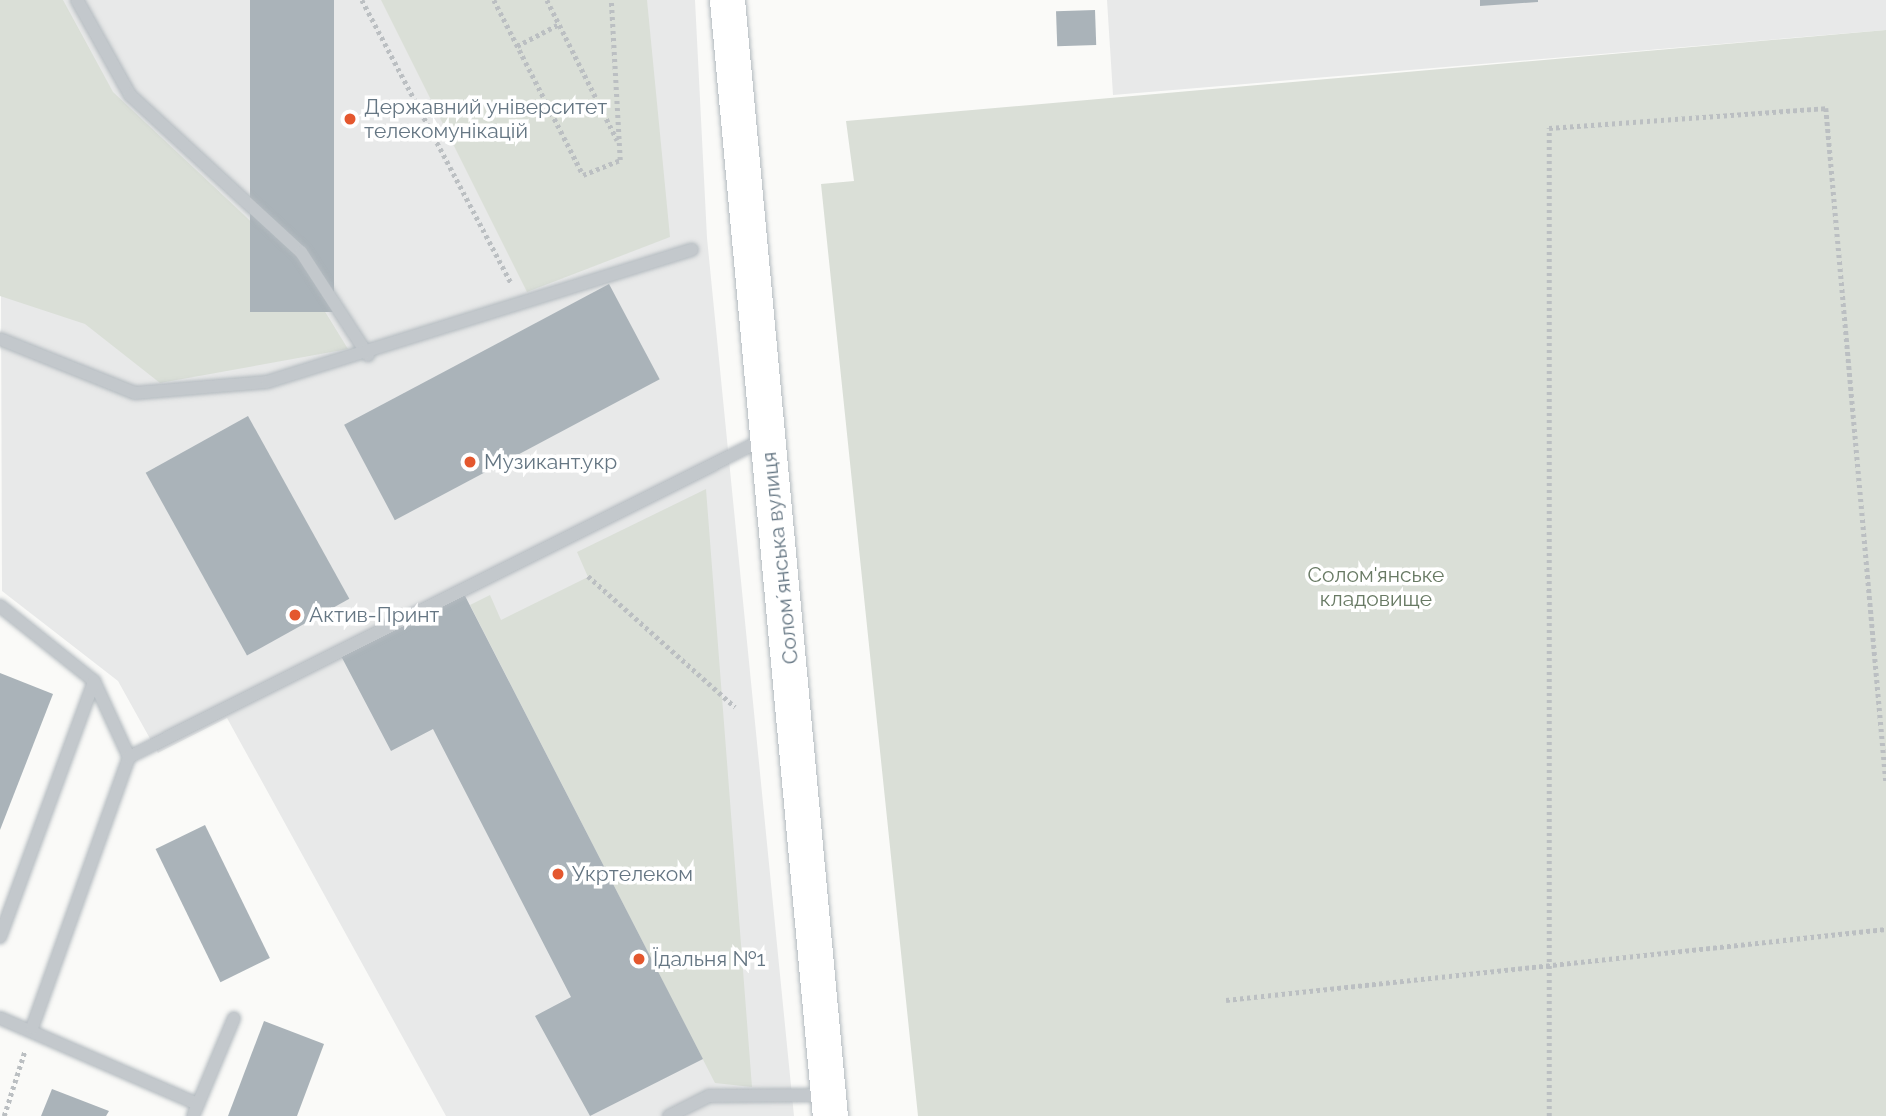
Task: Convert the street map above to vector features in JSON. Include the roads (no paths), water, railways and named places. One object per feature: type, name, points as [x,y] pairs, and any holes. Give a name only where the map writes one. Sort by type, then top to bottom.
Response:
[{"type":"main road","name":"Соломʼянська вулиця","points":[[727,0],[829,1105]]},
{"type":"lane","points":[[77,0],[130,95],[301,252],[368,355]]},
{"type":"lane","points":[[0,339],[135,393],[267,382],[368,355],[692,250]]},
{"type":"lane","points":[[33,1027],[129,757],[768,438]]},
{"type":"lane","points":[[0,606],[94,681],[129,757]]},
{"type":"lane","points":[[0,937],[94,681]]},
{"type":"lane","points":[[0,1018],[33,1027],[195,1110],[234,1018]]},
{"type":"lane","points":[[669,1116],[709,1096],[829,1105]]},
{"type":"place","name":"Державний університет телекомунікацій","points":[[350,119]]},
{"type":"place","name":"Музикант.укр","points":[[470,462]]},
{"type":"place","name":"Актив-Принт","points":[[295,615]]},
{"type":"place","name":"Укртелеком","points":[[558,874]]},
{"type":"place","name":"Їдальня №1","points":[[639,959]]},
{"type":"park label","name":"Солом'янське кладовище","points":[[1376,587]]}]
